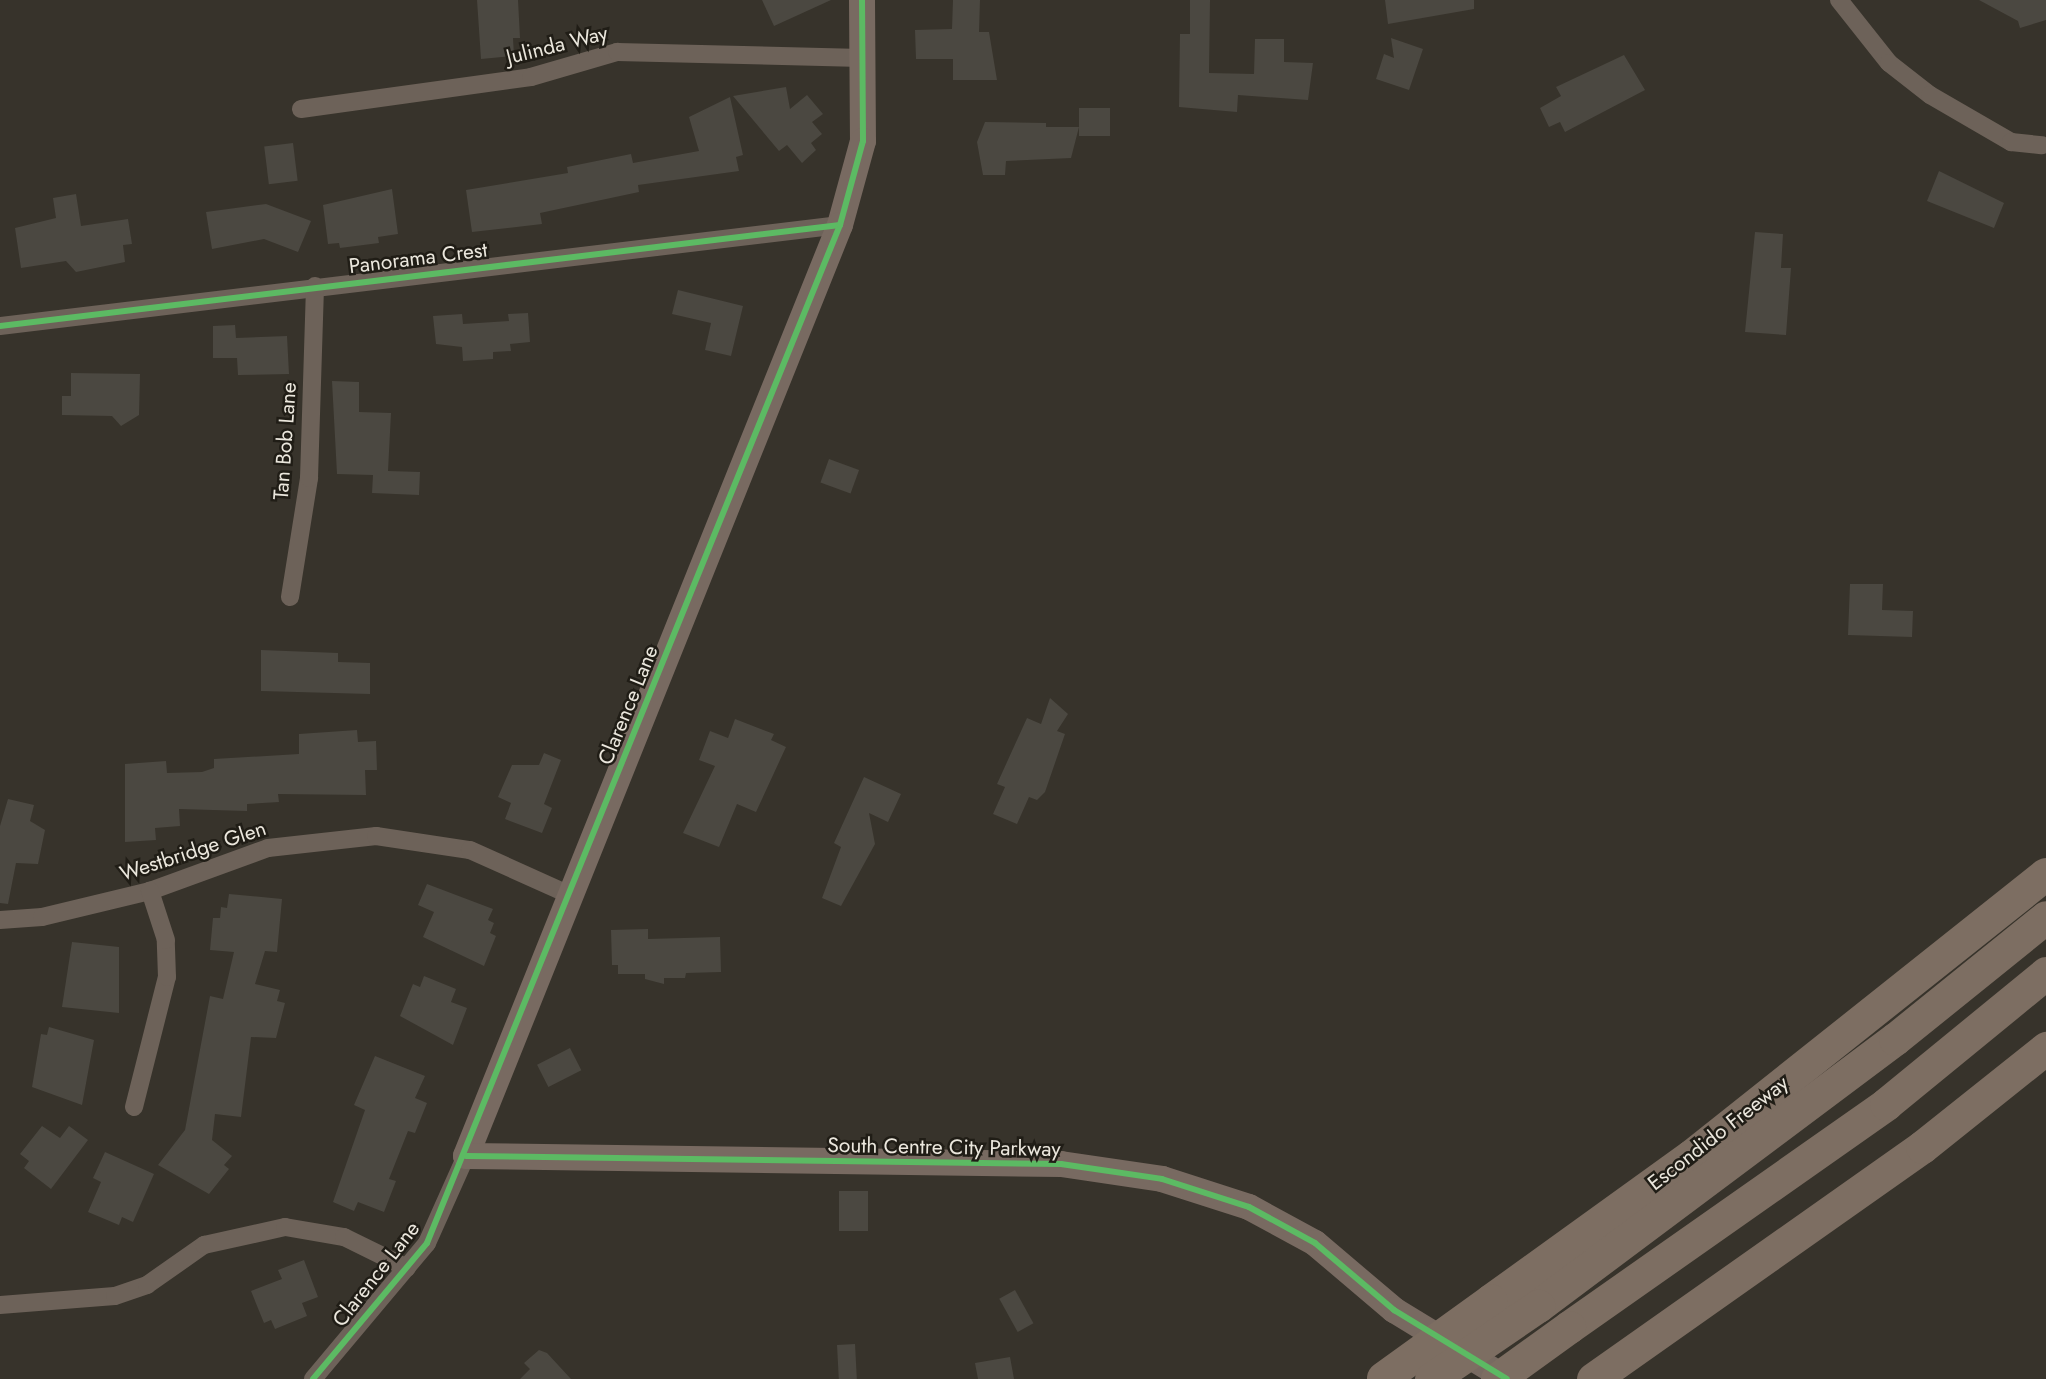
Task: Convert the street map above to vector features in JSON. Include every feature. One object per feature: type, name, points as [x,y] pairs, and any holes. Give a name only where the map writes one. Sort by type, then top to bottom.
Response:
[{"type":"highway","name":"Escondido Freeway","points":[[1382,1378],[1691,1155],[2046,874]]},
{"type":"highway","points":[[1431,1379],[1538,1306],[1895,1039],[2046,917]]},
{"type":"highway","points":[[1497,1379],[1886,1104],[2046,973]]},
{"type":"highway","points":[[1593,1379],[1922,1147],[2046,1048]]},
{"type":"street","name":"Clarence Lane","points":[[313,1379],[426,1243],[466,1156],[840,225],[863,141],[862,0]]},
{"type":"street","points":[[1839,0],[1889,63],[1930,95],[2012,142],[2042,145]]},
{"type":"street","name":"Julinda Way","points":[[301,109],[531,78],[617,52],[862,58]]},
{"type":"street","name":"Panorama Crest","points":[[0,326],[315,286],[840,225]]},
{"type":"street","name":"Tan Bob Lane","points":[[290,597],[309,478],[315,286]]},
{"type":"street","name":"Westbridge Glen","points":[[0,920],[42,917],[150,891],[268,848],[376,836],[470,850],[570,895]]},
{"type":"street","points":[[134,1107],[167,977],[166,940],[150,891]]},
{"type":"street","name":"South Centre City Parkway","points":[[466,1156],[1061,1164],[1162,1179],[1249,1207],[1315,1242],[1394,1310],[1507,1379]]},
{"type":"street","points":[[0,1305],[115,1296],[147,1285],[204,1245],[285,1227],[344,1237],[407,1268]]},
{"type":"building","points":[[477,0],[518,0],[520,38],[513,38],[514,56],[481,59]]},
{"type":"building","points":[[762,0],[831,0],[774,26]]},
{"type":"building","points":[[953,0],[980,0],[979,32],[989,32],[997,80],[953,80],[953,59],[916,59],[915,30],[952,29]]},
{"type":"building","points":[[1190,0],[1210,0],[1209,73],[1254,74],[1255,39],[1284,39],[1284,62],[1313,63],[1308,100],[1238,95],[1237,112],[1179,107],[1180,34],[1190,34]]},
{"type":"building","points":[[1385,0],[1474,0],[1474,9],[1388,24]]},
{"type":"building","points":[[1979,0],[2046,0],[2046,20],[2020,28],[2018,21]]},
{"type":"building","points":[[1391,38],[1423,49],[1409,90],[1376,79],[1384,54],[1394,58]]},
{"type":"building","points":[[1624,55],[1645,90],[1565,132],[1560,122],[1549,127],[1540,108],[1561,96],[1556,87]]},
{"type":"building","points":[[786,87],[790,109],[807,95],[823,114],[812,122],[822,134],[811,143],[816,150],[802,163],[787,145],[779,151],[733,96]]},
{"type":"building","points":[[730,97],[743,155],[736,157],[739,171],[638,185],[639,192],[540,213],[542,224],[472,232],[466,190],[568,173],[567,167],[631,154],[633,163],[699,151],[689,117]]},
{"type":"building","points":[[1079,108],[1110,108],[1110,136],[1079,136]]},
{"type":"building","points":[[985,122],[1046,123],[1046,127],[1079,127],[1071,158],[1006,161],[1005,175],[983,175],[977,142]]},
{"type":"building","points":[[293,143],[298,181],[269,184],[264,147]]},
{"type":"building","points":[[1939,171],[2004,203],[1994,228],[1927,201]]},
{"type":"building","points":[[392,189],[398,234],[378,237],[379,243],[340,248],[339,243],[328,244],[323,205]]},
{"type":"building","points":[[76,194],[81,226],[128,219],[132,244],[123,245],[125,262],[76,272],[66,261],[21,268],[15,228],[56,218],[53,198]]},
{"type":"building","points":[[266,204],[311,221],[298,252],[264,239],[212,249],[206,212]]},
{"type":"building","points":[[1755,232],[1783,234],[1781,268],[1791,268],[1786,335],[1745,332]]},
{"type":"building","points":[[678,290],[743,306],[731,356],[705,350],[711,323],[672,314]]},
{"type":"building","points":[[528,313],[530,342],[510,344],[511,351],[493,352],[493,359],[463,361],[462,347],[436,344],[433,316],[462,314],[463,324],[509,321],[508,314]]},
{"type":"building","points":[[235,325],[236,338],[287,336],[289,374],[238,375],[237,358],[213,358],[213,326]]},
{"type":"building","points":[[71,373],[140,374],[139,415],[121,426],[112,416],[62,415],[62,396],[71,396]]},
{"type":"building","points":[[332,381],[359,382],[359,412],[391,413],[388,471],[420,472],[419,495],[372,493],[373,475],[337,474]]},
{"type":"building","points":[[829,459],[859,470],[851,493],[820,482]]},
{"type":"building","points":[[1850,584],[1883,584],[1882,610],[1913,611],[1912,637],[1848,635]]},
{"type":"building","points":[[261,650],[338,653],[338,662],[370,663],[370,694],[261,691]]},
{"type":"building","points":[[1050,698],[1068,714],[1057,731],[1065,734],[1045,792],[1037,800],[1029,797],[1017,824],[993,814],[1005,787],[997,784],[1027,718],[1041,724]]},
{"type":"building","points":[[735,719],[774,734],[771,740],[786,747],[756,812],[737,804],[719,847],[683,833],[715,766],[699,760],[710,731],[728,738]]},
{"type":"building","points":[[357,730],[358,742],[376,741],[377,770],[365,770],[366,795],[278,794],[279,802],[247,804],[247,811],[179,809],[180,826],[155,828],[156,840],[125,842],[125,764],[166,761],[167,773],[202,772],[214,768],[214,759],[299,754],[299,734]]},
{"type":"building","points":[[544,753],[561,760],[544,804],[552,808],[542,833],[505,819],[511,803],[498,797],[512,765],[539,765]]},
{"type":"building","points":[[864,777],[901,794],[888,822],[869,813],[875,844],[841,906],[822,898],[841,847],[834,843]]},
{"type":"building","points":[[8,799],[34,805],[30,821],[45,830],[38,864],[16,863],[8,904],[0,903],[0,826]]},
{"type":"building","points":[[427,884],[493,909],[488,920],[494,923],[490,933],[496,936],[484,966],[423,937],[434,912],[418,905]]},
{"type":"building","points":[[229,894],[282,899],[277,952],[265,951],[255,984],[280,990],[277,1001],[285,1003],[276,1038],[251,1037],[241,1117],[215,1114],[212,1140],[232,1156],[224,1165],[229,1169],[209,1194],[158,1165],[185,1130],[210,996],[223,999],[234,952],[210,950],[213,918],[220,918],[221,907],[227,908]]},
{"type":"building","points":[[648,929],[648,939],[720,937],[721,972],[686,973],[685,978],[664,978],[664,984],[645,979],[645,974],[618,974],[618,965],[612,965],[611,930]]},
{"type":"building","points":[[72,942],[119,947],[119,1013],[62,1007]]},
{"type":"building","points":[[424,976],[456,989],[451,1002],[467,1008],[453,1045],[400,1016],[413,984],[420,987]]},
{"type":"building","points":[[49,1027],[94,1040],[82,1105],[32,1087],[41,1034],[47,1035]]},
{"type":"building","points":[[570,1048],[581,1070],[548,1087],[537,1065]]},
{"type":"building","points":[[375,1056],[425,1076],[415,1098],[427,1103],[415,1133],[408,1131],[389,1179],[396,1181],[384,1212],[358,1202],[354,1211],[333,1202],[365,1110],[354,1105]]},
{"type":"building","points":[[42,1126],[60,1138],[69,1126],[88,1140],[51,1189],[24,1168],[29,1161],[20,1154]]},
{"type":"building","points":[[105,1152],[154,1174],[133,1222],[122,1217],[119,1225],[88,1212],[101,1182],[93,1178]]},
{"type":"building","points":[[839,1191],[868,1191],[868,1231],[839,1231]]},
{"type":"building","points":[[304,1260],[318,1297],[302,1303],[307,1316],[275,1329],[271,1320],[264,1323],[251,1291],[282,1279],[278,1270]]},
{"type":"building","points":[[1015,1290],[1033,1323],[1018,1332],[999,1299]]},
{"type":"building","points":[[855,1344],[857,1379],[839,1379],[837,1345]]},
{"type":"building","points":[[539,1350],[547,1353],[571,1379],[520,1379],[530,1369],[524,1363]]},
{"type":"building","points":[[1010,1357],[1014,1379],[978,1379],[975,1363]]},
{"type":"cycle path","points":[[313,1379],[427,1243],[840,225],[863,141],[862,0]]},
{"type":"cycle path","points":[[0,326],[840,225]]},
{"type":"cycle path","points":[[466,1156],[1061,1164],[1162,1179],[1249,1207],[1315,1243],[1394,1310],[1507,1379]]}]
